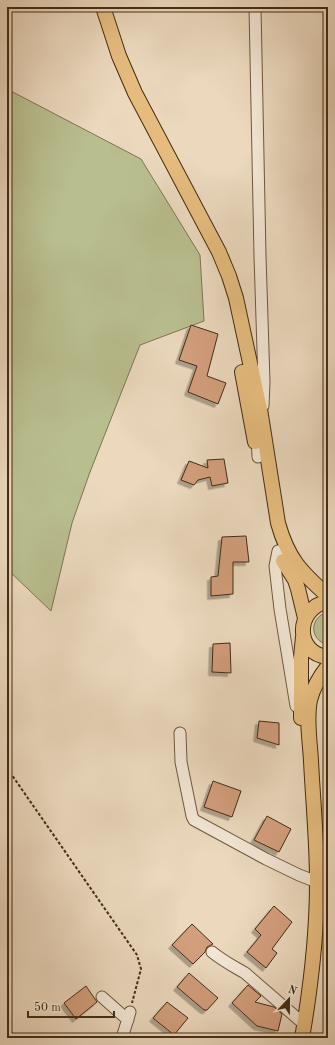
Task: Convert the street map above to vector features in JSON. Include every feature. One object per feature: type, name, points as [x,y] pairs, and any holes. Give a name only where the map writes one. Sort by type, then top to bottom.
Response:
[{"type":"main road","points":[[103,7],[119,56],[135,93],[225,264],[236,298],[253,379],[264,435],[278,523],[282,538],[290,555],[300,570],[328,596]]},
{"type":"main road","points":[[214,243],[230,310],[269,524],[278,551],[295,580],[305,618]]},
{"type":"main road","points":[[311,780],[307,765],[302,726],[302,627],[309,611],[314,606],[328,602]]},
{"type":"main road","points":[[303,637],[308,646],[314,652],[328,657]]},
{"type":"main road","points":[[302,1038],[313,968],[317,882],[311,780],[309,726],[310,701],[316,684],[328,666]]},
{"type":"street","points":[[255,7],[264,435]]},
{"type":"street","points":[[258,457],[257,430],[251,388],[253,379],[260,374],[263,367]]},
{"type":"street","points":[[278,551],[274,566],[294,692],[302,726]]},
{"type":"street","points":[[294,692],[301,671]]},
{"type":"street","points":[[180,733],[181,762],[194,820],[272,862],[317,882]]},
{"type":"street","points":[[212,952],[224,962],[234,966],[244,973],[304,1024]]},
{"type":"street","points":[[102,997],[129,1016],[122,1038]]},
{"type":"path","points":[[7,768],[137,955],[141,969],[129,1016]]},
{"type":"green space","points":[[7,89],[141,159],[200,255],[204,321],[140,345],[90,472],[72,523],[51,611],[7,569]]},
{"type":"green space","points":[[328,612],[328,645],[317,638],[314,628],[317,619]]},
{"type":"building","points":[[191,325],[218,334],[207,376],[226,383],[218,404],[188,392],[197,366],[179,360]]},
{"type":"building","points":[[224,459],[228,483],[212,486],[210,477],[198,480],[194,485],[181,480],[189,461],[208,468],[207,460]]},
{"type":"building","points":[[246,536],[249,562],[233,562],[233,594],[211,596],[211,577],[218,576],[222,537]]},
{"type":"building","points":[[230,643],[231,673],[212,672],[213,644]]},
{"type":"building","points":[[259,721],[279,723],[279,745],[257,738]]},
{"type":"building","points":[[213,781],[241,791],[232,817],[204,807]]},
{"type":"building","points":[[267,816],[291,829],[279,852],[254,840]]},
{"type":"building","points":[[274,906],[292,922],[272,949],[277,953],[266,968],[247,952],[261,935],[255,929]]},
{"type":"building","points":[[192,924],[213,944],[207,947],[205,952],[193,964],[172,945]]},
{"type":"building","points":[[189,973],[218,998],[207,1010],[204,1010],[177,987]]},
{"type":"building","points":[[248,985],[261,996],[255,1002],[274,1007],[282,1014],[278,1031],[257,1026],[232,1003]]},
{"type":"building","points":[[86,986],[97,1002],[76,1019],[64,1003]]},
{"type":"building","points":[[167,1002],[188,1018],[174,1035],[153,1018]]}]
